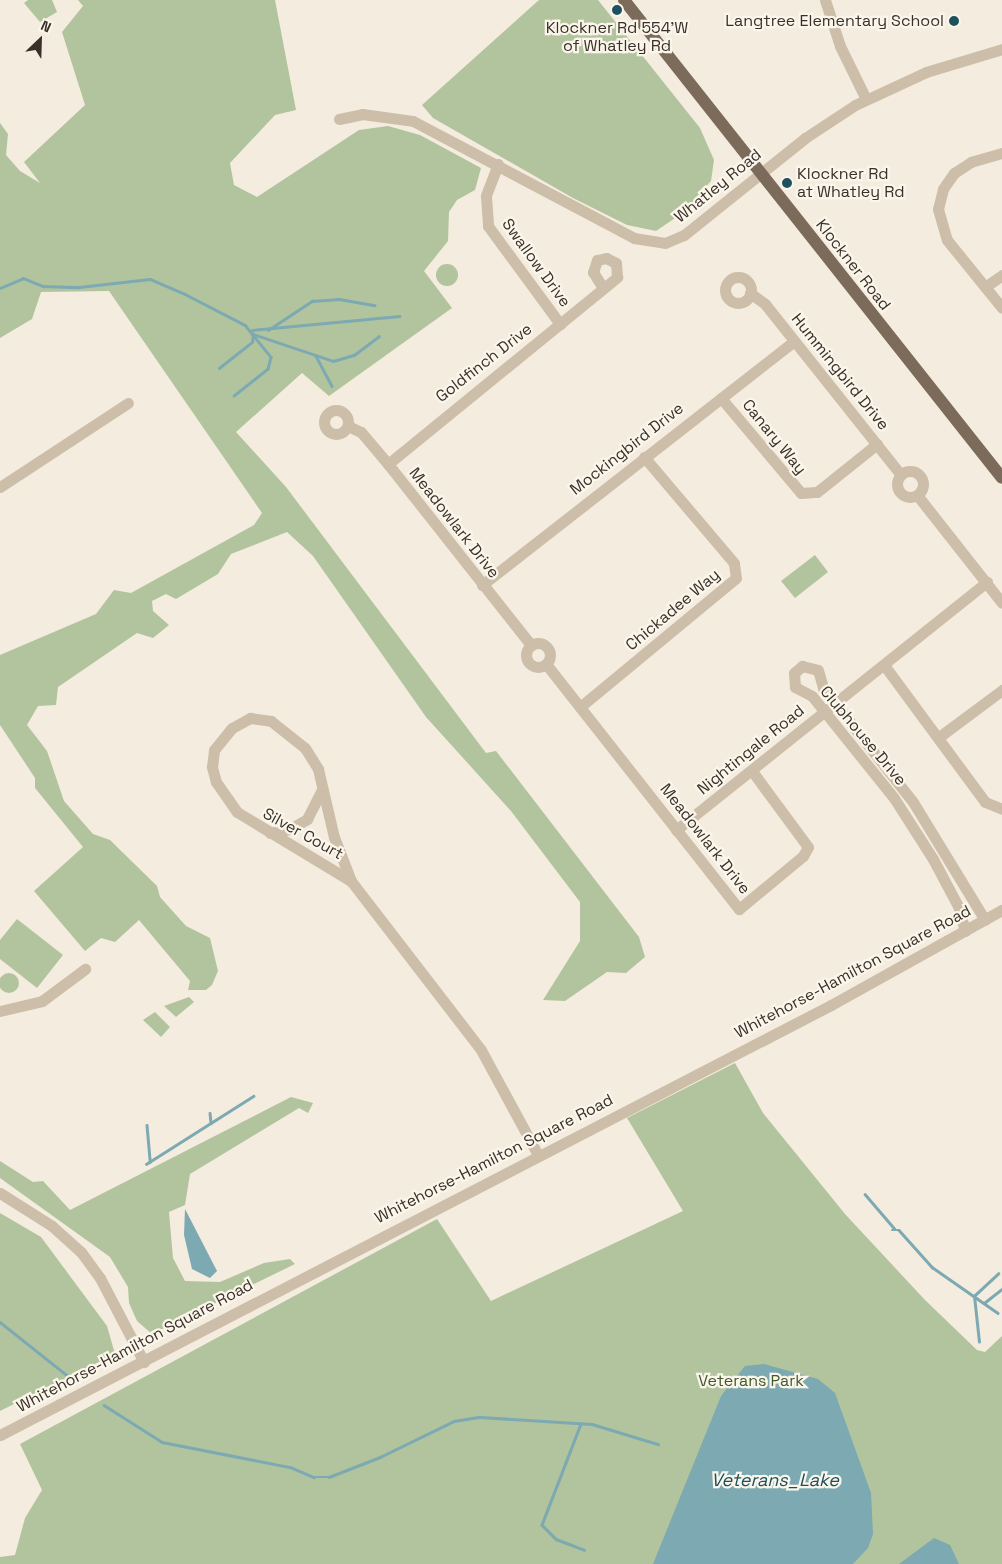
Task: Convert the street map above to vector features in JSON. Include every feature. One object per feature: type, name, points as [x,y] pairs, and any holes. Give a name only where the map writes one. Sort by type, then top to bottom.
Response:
[{"type":"main road","name":"Klockner Road","points":[[624,0],[1002,478]]},
{"type":"street","points":[[825,0],[840,46],[866,99]]},
{"type":"street","name":"Whatley Road","points":[[338,119],[362,114],[413,121],[498,164],[634,238],[655,243],[684,234],[760,173],[866,99],[926,72],[1002,49]]},
{"type":"street","points":[[1002,153],[963,166],[948,180],[940,199],[945,235],[1002,308]]},
{"type":"street","name":"Swallow Drive","points":[[498,164],[486,196],[488,226],[560,324]]},
{"type":"street","points":[[985,287],[1002,275]]},
{"type":"street","name":"Goldfinch Drive","points":[[388,464],[603,288]]},
{"type":"street","name":"Hummingbird Drive","points":[[750,293],[794,341],[901,475],[897,486],[901,494],[917,495],[1002,603]]},
{"type":"street","name":"Mockingbird Drive","points":[[482,585],[794,341]]},
{"type":"street","name":"Canary Way","points":[[721,398],[801,493],[817,492],[877,444]]},
{"type":"street","points":[[0,488],[128,404]]},
{"type":"street","name":"Meadowlark Drive","points":[[348,426],[361,432],[388,464],[531,645],[548,647],[546,664],[739,909],[803,856],[808,847],[752,771]]},
{"type":"street","name":"Chickadee Way","points":[[580,707],[736,578],[734,564],[644,457]]},
{"type":"street","points":[[901,475],[908,471],[920,476],[922,488],[917,495]]},
{"type":"street","name":"Nightingale Road","points":[[676,830],[987,582]]},
{"type":"street","name":"Meadowlark Drive","points":[[531,645],[528,662],[535,666],[546,664]]},
{"type":"street","name":"Clubhouse Drive","points":[[965,931],[943,878],[894,798],[825,712],[795,686],[798,669],[807,664],[818,670],[823,688],[913,802],[985,920]]},
{"type":"street","points":[[884,665],[985,802],[1002,809]]},
{"type":"street","points":[[938,737],[1002,690]]},
{"type":"street","name":"Silver Court","points":[[351,881],[246,821],[216,782],[214,750],[232,728],[250,718],[279,725],[312,758],[351,881],[481,1050],[538,1155]]},
{"type":"street","points":[[270,833],[290,829],[307,818],[322,789]]},
{"type":"street","points":[[927,850],[939,843]]},
{"type":"street","points":[[943,878],[955,872]]},
{"type":"street","name":"Whitehorse-Hamilton Square Road","points":[[0,1435],[144,1362],[1002,910]]},
{"type":"street","points":[[0,1012],[42,1001],[85,969]]},
{"type":"street","points":[[0,1193],[52,1226],[81,1252],[100,1278],[144,1362]]},
{"type":"green space","points":[[28,0],[52,0],[57,12],[40,22],[24,3]]},
{"type":"green space","points":[[78,0],[275,0],[296,110],[275,115],[230,163],[234,185],[257,197],[359,130],[388,126],[420,135],[481,168],[475,190],[457,200],[449,212],[448,241],[424,271],[452,308],[329,396],[302,373],[236,432],[286,487],[486,753],[496,751],[639,937],[645,957],[626,973],[607,972],[565,1001],[543,1000],[580,941],[580,902],[511,811],[426,717],[313,556],[287,532],[231,554],[218,574],[176,599],[166,594],[152,601],[153,611],[169,625],[153,638],[137,633],[58,687],[56,705],[38,706],[27,725],[47,751],[64,801],[93,834],[110,840],[157,886],[160,897],[186,926],[210,938],[218,971],[212,985],[206,990],[188,990],[190,981],[139,920],[115,942],[101,938],[85,951],[34,891],[83,847],[35,788],[35,778],[0,725],[0,655],[96,614],[114,590],[131,593],[254,525],[262,513],[109,291],[41,292],[32,319],[0,338],[0,123],[8,134],[6,155],[20,171],[40,183],[24,162],[85,105],[62,32],[83,6]]},
{"type":"green space","points":[[539,0],[598,0],[700,128],[714,160],[711,181],[684,212],[656,231],[627,225],[573,198],[433,118],[422,105]]},
{"type":"green space","points":[[447,264],[455,267],[458,275],[455,283],[447,286],[439,283],[436,275],[439,267]]},
{"type":"green space","points":[[815,555],[828,572],[795,598],[781,581]]},
{"type":"green space","points":[[17,919],[63,955],[37,988],[0,959],[0,940]]},
{"type":"green space","points":[[9,973],[16,976],[19,983],[16,990],[9,993],[2,990],[-1,983],[2,976]]},
{"type":"green space","points":[[189,997],[194,1002],[176,1017],[164,1006]]},
{"type":"green space","points":[[155,1012],[170,1027],[161,1037],[143,1020]]},
{"type":"green space","name":"Veterans Park","points":[[735,1063],[763,1113],[845,1214],[925,1300],[977,1350],[985,1352],[1002,1336],[1002,1564],[0,1564],[0,1557],[15,1555],[25,1518],[42,1490],[20,1444],[437,1219],[491,1301],[683,1211],[627,1118]]},
{"type":"green space","points":[[291,1097],[313,1103],[308,1113],[299,1108],[190,1174],[185,1205],[169,1212],[173,1258],[185,1281],[220,1282],[264,1263],[290,1259],[295,1264],[152,1334],[137,1321],[129,1303],[128,1287],[110,1257],[0,1178],[0,1161],[33,1182],[43,1181],[70,1210]]},
{"type":"green space","points":[[0,1213],[41,1237],[107,1326],[115,1354],[0,1411]]},
{"type":"water","points":[[185,1209],[217,1271],[210,1278],[192,1269],[184,1235]]},
{"type":"water","name":"Veterans_Lake","points":[[764,1364],[818,1379],[835,1393],[871,1493],[873,1534],[868,1548],[853,1564],[653,1564],[721,1396],[745,1366]]},
{"type":"water","points":[[934,1538],[950,1545],[959,1564],[899,1564]]},
{"type":"waterway","points":[[0,288],[23,278],[43,286],[79,287],[150,279],[185,294],[245,325],[271,357],[268,369],[234,396]]},
{"type":"waterway","points":[[268,330],[312,301],[339,299],[374,305]]},
{"type":"waterway","points":[[252,330],[399,316]]},
{"type":"waterway","points":[[219,368],[252,342],[253,334],[333,361],[354,355],[379,336]]},
{"type":"waterway","points":[[316,356],[332,386]]},
{"type":"waterway","points":[[146,1164],[253,1096]]},
{"type":"waterway","points":[[210,1113],[211,1123]]},
{"type":"waterway","points":[[147,1125],[150,1162]]},
{"type":"waterway","points":[[865,1194],[894,1228]]},
{"type":"waterway","points":[[892,1230],[899,1230],[932,1267],[998,1313]]},
{"type":"waterway","points":[[979,1342],[974,1296],[998,1274]]},
{"type":"waterway","points":[[984,1303],[1002,1289]]},
{"type":"waterway","points":[[0,1322],[68,1376]]},
{"type":"waterway","points":[[104,1405],[162,1442],[290,1467],[314,1477],[329,1477],[380,1457],[454,1421],[480,1417],[592,1424],[658,1444]]},
{"type":"waterway","points":[[581,1424],[542,1525],[556,1539],[584,1550]]},
{"type":"place","name":"Klockner Rd 554'W of Whatley Rd","points":[[617,10]]},
{"type":"place","name":"Langtree Elementary School","points":[[954,21]]},
{"type":"place","name":"Klockner Rd at Whatley Rd","points":[[787,183]]}]
